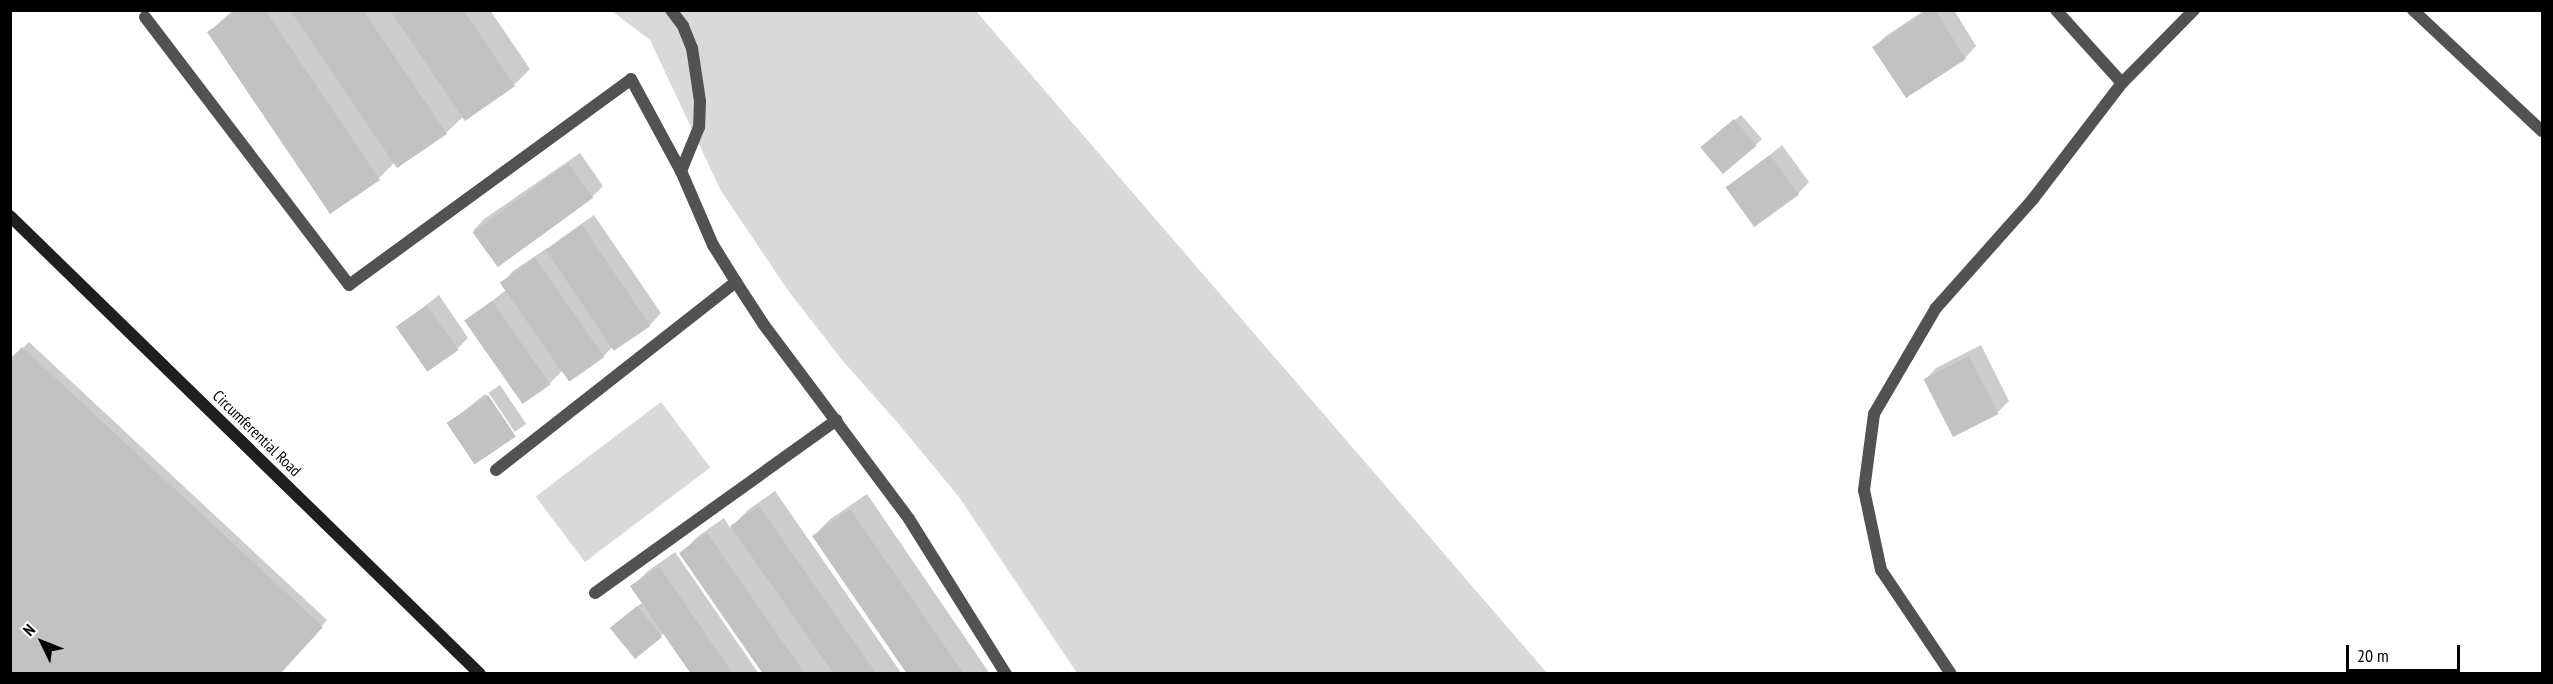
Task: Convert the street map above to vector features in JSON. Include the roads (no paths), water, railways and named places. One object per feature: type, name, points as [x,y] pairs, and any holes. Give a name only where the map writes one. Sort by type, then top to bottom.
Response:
[{"type":"main road","name":"Circumferential Road","points":[[10,216],[480,674]]},
{"type":"street","points":[[671,10],[683,26],[692,48],[700,101],[699,127],[681,171]]},
{"type":"street","points":[[2056,10],[2121,83]]},
{"type":"street","points":[[1951,674],[1881,570],[1864,490],[1874,414],[1936,308],[2033,199],[2121,83],[2194,10]]},
{"type":"street","points":[[2413,10],[2542,130]]},
{"type":"street","points":[[144,17],[349,285],[631,79],[681,171],[713,244],[736,282],[764,325],[909,519],[1006,674]]},
{"type":"street","points":[[496,470],[736,282]]},
{"type":"street","points":[[595,593],[837,420]]}]
